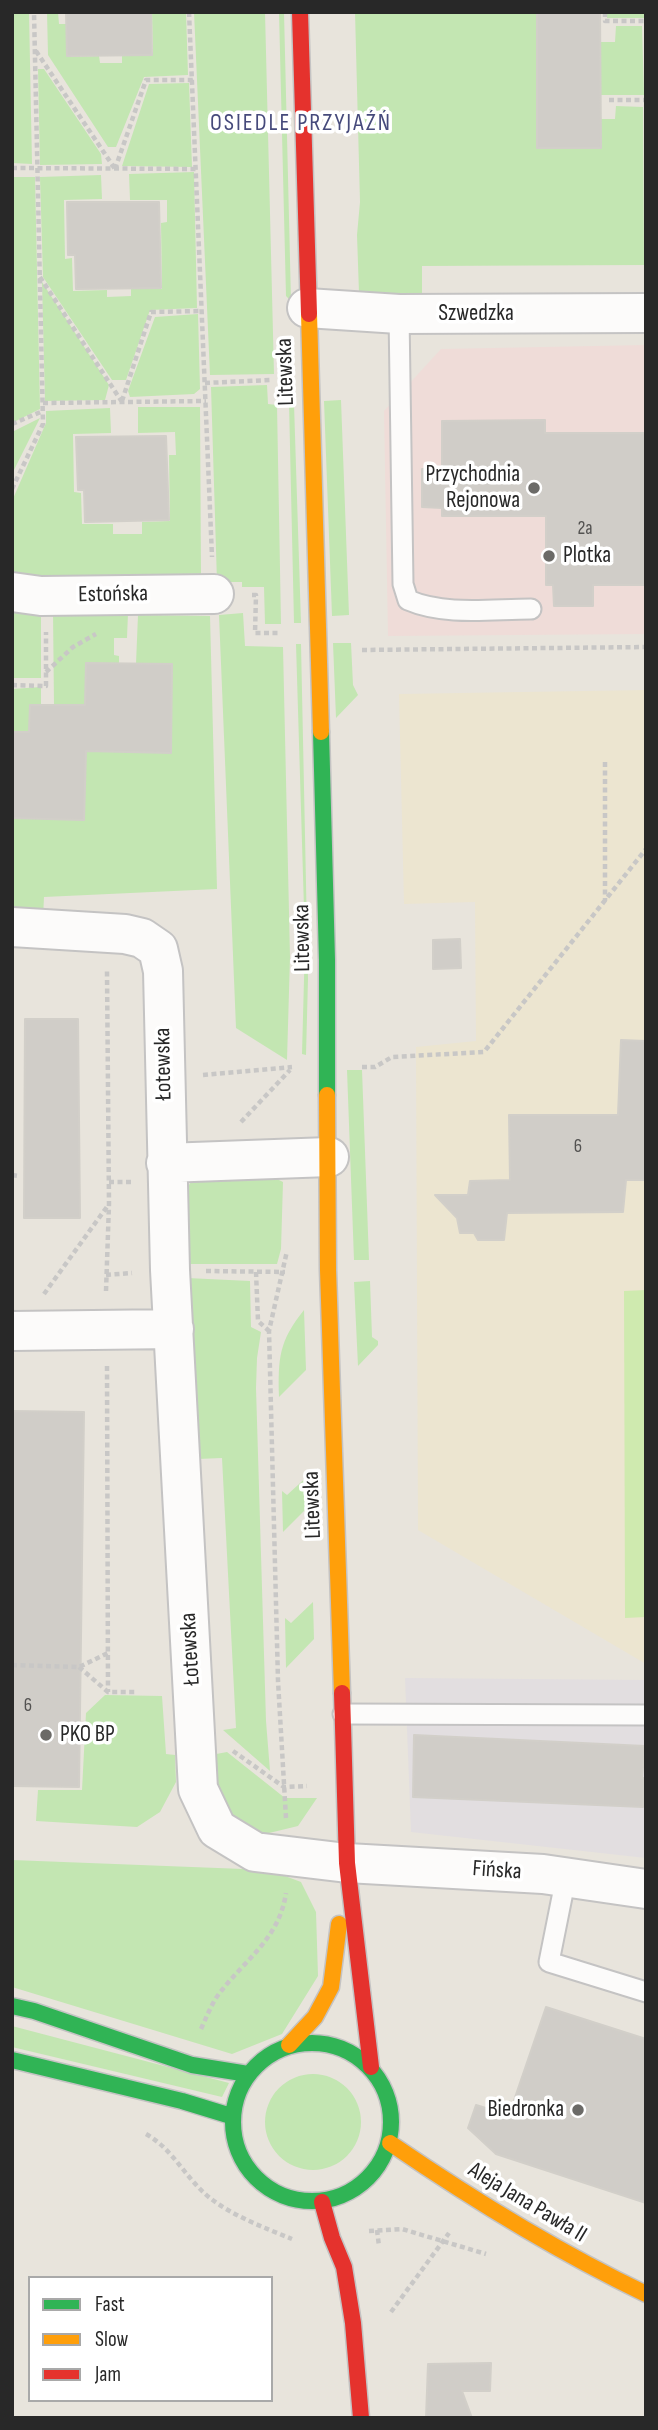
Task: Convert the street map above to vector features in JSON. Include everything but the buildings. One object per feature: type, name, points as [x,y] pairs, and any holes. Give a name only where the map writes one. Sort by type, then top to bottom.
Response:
[{"type":"street","name":"Litewska","points":[[300,12],[327,960],[328,1270],[347,1863],[371,2067]]},
{"type":"street","name":"Szwedzka","points":[[307,308],[400,314],[646,313]]},
{"type":"street","name":"Estońska","points":[[12,592],[41,596],[214,594]]},
{"type":"street","name":"Łotewska","points":[[12,926],[125,934],[142,938],[158,949],[163,971],[166,1163],[198,1789],[217,1829],[255,1852],[347,1863]]},
{"type":"street","points":[[166,1163],[329,1157]]},
{"type":"street","points":[[12,1331],[174,1329]]},
{"type":"street","name":"Litewska","points":[[289,2045],[315,2017],[331,1987],[347,1863]]},
{"type":"street","name":"Fińska","points":[[347,1863],[495,1870],[646,1889]]},
{"type":"street","points":[[12,2006],[34,2011],[192,2065],[248,2074]]},
{"type":"street","points":[[320,2042],[349,2051],[371,2067],[386,2090],[392,2116],[390,2143],[375,2171],[368,2178],[351,2192],[322,2202],[296,2201],[272,2192],[252,2175],[238,2153],[230,2116],[248,2074],[262,2059],[289,2045],[320,2042]]},
{"type":"street","points":[[12,2060],[182,2101],[230,2116]]},
{"type":"street","name":"Aleja Jana Pawła II","points":[[390,2143],[482,2204],[605,2275],[646,2294]]},
{"type":"street","points":[[322,2202],[346,2277],[361,2418]]},
{"type":"lane","points":[[400,314],[402,584],[408,600],[422,606],[449,610],[531,609]]},
{"type":"lane","points":[[342,1714],[646,1714]]},
{"type":"lane","points":[[566,1877],[549,1962],[646,1992]]},
{"type":"path","points":[[12,489],[43,424],[34,12]]},
{"type":"path","points":[[190,12],[214,594]]},
{"type":"path","points":[[605,12],[605,21],[646,21]]},
{"type":"path","points":[[34,49],[115,169]]},
{"type":"path","points":[[115,169],[146,80],[192,80]]},
{"type":"path","points":[[609,100],[646,100]]},
{"type":"path","points":[[12,168],[198,169]]},
{"type":"path","points":[[40,277],[122,402]]},
{"type":"path","points":[[122,402],[151,312],[201,311]]},
{"type":"path","points":[[205,383],[271,380]]},
{"type":"path","points":[[43,403],[206,401]]},
{"type":"path","points":[[12,424],[43,411]]},
{"type":"path","points":[[12,685],[46,686],[46,625]]},
{"type":"path","points":[[46,672],[73,647],[107,627]]},
{"type":"path","points":[[362,650],[646,647]]},
{"type":"path","points":[[605,762],[605,901]]},
{"type":"path","points":[[375,1067],[393,1057],[484,1052],[646,849]]},
{"type":"path","points":[[106,1298],[107,960]]},
{"type":"path","points":[[163,1077],[300,1066]]},
{"type":"path","points":[[239,1124],[293,1067]]},
{"type":"path","points":[[37,1303],[108,1204]]},
{"type":"path","points":[[201,1270],[291,1271]]},
{"type":"path","points":[[256,1272],[258,1321],[269,1331],[279,1695],[286,1828]]},
{"type":"path","points":[[107,1358],[108,1692]]},
{"type":"path","points":[[12,1665],[79,1667],[108,1653]]},
{"type":"path","points":[[79,1667],[108,1692],[137,1692]]},
{"type":"path","points":[[231,1749],[284,1787],[313,1786]]},
{"type":"path","points":[[200,2031],[216,1998],[271,1934],[280,1919],[288,1881]]},
{"type":"path","points":[[144,2133],[162,2144],[211,2199],[293,2240]]},
{"type":"path","points":[[389,2314],[449,2233]]},
{"type":"shaded area","points":[[646,345],[646,634],[388,636],[384,411],[441,349]]},
{"type":"shaded area","points":[[646,690],[646,1664],[418,1530],[416,1047],[476,1041],[475,902],[404,904],[399,694]]},
{"type":"shaded area","points":[[405,1678],[646,1680],[646,1858],[411,1832]]},
{"type":"green space","points":[[12,12],[29,12],[32,164],[12,163]]},
{"type":"green space","points":[[47,12],[58,12],[59,24],[66,24],[67,57],[99,56],[100,63],[122,63],[122,56],[153,55],[152,12],[186,12],[188,75],[144,77],[116,147],[108,147],[48,55]]},
{"type":"green space","points":[[194,12],[265,12],[274,374],[210,375]]},
{"type":"green space","points":[[279,12],[284,12],[291,301],[286,296]]},
{"type":"green space","points":[[355,12],[537,12],[537,148],[600,148],[601,119],[615,119],[616,106],[643,107],[644,265],[422,266],[422,297],[359,293],[357,235],[360,202]]},
{"type":"green space","points":[[607,12],[644,12],[644,18],[607,18]]},
{"type":"green space","points":[[616,26],[642,26],[644,95],[601,95],[601,42],[615,42]]},
{"type":"green space","points":[[38,69],[44,69],[101,154],[102,164],[40,165]]},
{"type":"green space","points":[[189,83],[192,167],[122,166],[149,84]]},
{"type":"green space","points":[[194,172],[197,308],[150,310],[126,380],[112,380],[43,277],[40,177],[101,175],[102,199],[64,200],[65,259],[72,258],[73,291],[107,290],[107,297],[131,296],[131,289],[162,289],[161,223],[167,222],[167,200],[130,200],[129,174]]},
{"type":"green space","points":[[12,177],[35,177],[40,409],[12,423]]},
{"type":"green space","points":[[42,282],[109,385],[105,400],[45,401]]},
{"type":"green space","points":[[198,314],[200,389],[194,394],[130,397],[128,391],[155,317]]},
{"type":"green space","points":[[267,385],[268,404],[277,405],[281,624],[265,624],[264,587],[242,587],[242,582],[217,582],[211,387]]},
{"type":"green space","points":[[341,400],[349,615],[332,616],[324,401]]},
{"type":"green space","points":[[289,402],[294,404],[301,623],[294,623]]},
{"type":"green space","points":[[138,407],[200,407],[201,575],[12,577],[12,501],[46,423],[46,411],[110,408],[111,433],[73,434],[74,492],[81,493],[82,524],[113,524],[113,534],[142,534],[142,522],[170,521],[169,455],[176,455],[175,432],[138,433]]},
{"type":"green space","points":[[40,418],[12,474],[12,432]]},
{"type":"green space","points":[[41,610],[41,678],[12,678],[12,612]]},
{"type":"green space","points":[[53,612],[128,613],[127,638],[114,638],[114,655],[119,656],[119,664],[85,732],[54,705]]},
{"type":"green space","points":[[243,613],[245,646],[283,647],[290,957],[287,1060],[236,1028],[219,615]]},
{"type":"green space","points":[[138,615],[210,616],[217,889],[44,897],[43,918],[12,917],[12,818],[84,820],[86,751],[170,753],[172,665],[136,664]]},
{"type":"green space","points":[[333,643],[351,643],[353,685],[358,695],[336,718]]},
{"type":"green space","points":[[296,644],[301,644],[308,979],[306,1055],[302,1054],[305,942]]},
{"type":"green space","points":[[41,687],[41,705],[30,705],[29,722],[35,732],[12,732],[12,689]]},
{"type":"green space","points":[[347,1070],[362,1070],[369,1260],[354,1260]]},
{"type":"green space","points":[[277,1179],[283,1182],[281,1249],[277,1264],[184,1264],[185,1190],[192,1181]]},
{"type":"green space","points":[[187,1278],[250,1281],[251,1327],[261,1332],[256,1388],[266,1721],[270,1771],[223,1730],[236,1728],[222,1458],[198,1459]]},
{"type":"green space","points":[[370,1281],[372,1337],[378,1341],[378,1345],[358,1366],[354,1282]]},
{"type":"green space","points":[[646,1290],[646,1617],[625,1618],[624,1291]]},
{"type":"green space","points":[[304,1310],[306,1370],[279,1397],[282,1350],[289,1331]]},
{"type":"green space","points":[[310,1474],[311,1504],[283,1532],[282,1491],[287,1495]]},
{"type":"green space","points":[[313,1602],[314,1639],[286,1668],[285,1618],[291,1623]]},
{"type":"green space","points":[[105,1695],[162,1696],[166,1754],[175,1755],[176,1782],[160,1812],[137,1827],[36,1821],[38,1790],[82,1790],[86,1713]]},
{"type":"green space","points":[[227,1752],[285,1798],[317,1798],[298,1826],[265,1834],[233,1821],[215,1795],[211,1755]]},
{"type":"green space","points":[[12,1860],[269,1870],[301,1882],[316,1912],[318,1976],[282,2034],[232,2054],[12,1987]]},
{"type":"green space","points":[[12,2026],[229,2083],[222,2097],[12,2047]]},
{"type":"green space","points":[[313,2074],[331,2077],[347,2088],[358,2104],[361,2122],[358,2140],[347,2156],[331,2167],[313,2170],[295,2167],[279,2156],[268,2140],[265,2122],[268,2104],[279,2088],[295,2077]]},
{"type":"traffic: fast","points":[[321,732],[327,960],[327,1095]]},
{"type":"traffic: fast","points":[[12,2006],[34,2011],[192,2065],[248,2074]]},
{"type":"traffic: fast","points":[[312,2043],[342,2049],[368,2066],[385,2092],[391,2122],[385,2152],[368,2178],[342,2195],[312,2201],[282,2195],[256,2178],[239,2152],[233,2122],[239,2092],[256,2066],[282,2049],[312,2043]]},
{"type":"traffic: fast","points":[[12,2060],[182,2101],[231,2116]]},
{"type":"traffic: slow","points":[[309,314],[321,732]]},
{"type":"traffic: slow","points":[[327,1095],[328,1270],[342,1693]]},
{"type":"traffic: slow","points":[[289,2045],[315,2017],[331,1987],[339,1924]]},
{"type":"traffic: slow","points":[[390,2143],[515,2223],[646,2294]]},
{"type":"traffic: jam","points":[[300,12],[309,314]]},
{"type":"traffic: jam","points":[[342,1693],[347,1863],[371,2067]]},
{"type":"traffic: jam","points":[[322,2202],[344,2267],[353,2323],[361,2418]]},
{"type":"place","name":"Przychodnia Rejonowa","points":[[534,488]]},
{"type":"place","name":"Plotka","points":[[549,556]]},
{"type":"place","name":"PKO BP","points":[[46,1735]]},
{"type":"place","name":"Biedronka","points":[[578,2110]]},
{"type":"district","name":"OSIEDLE PRZYJAŹŃ","points":[[301,124]]}]
